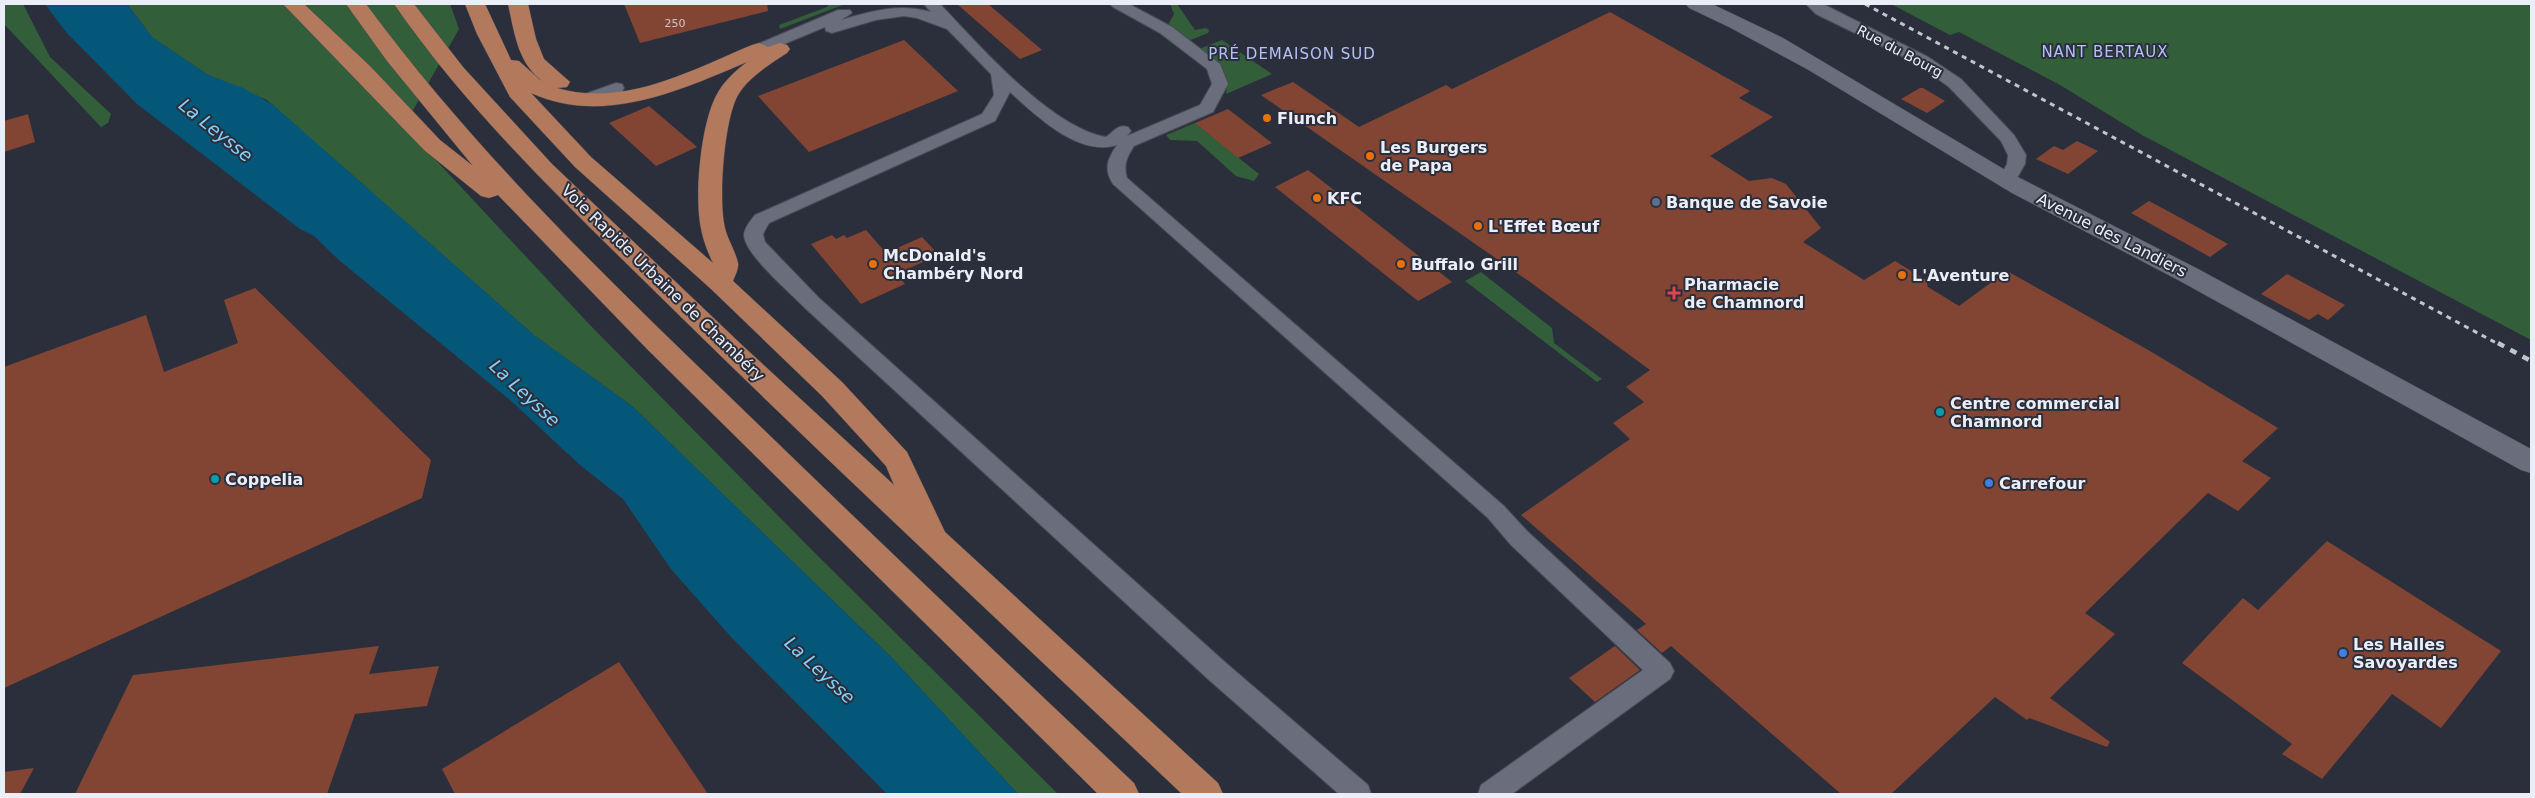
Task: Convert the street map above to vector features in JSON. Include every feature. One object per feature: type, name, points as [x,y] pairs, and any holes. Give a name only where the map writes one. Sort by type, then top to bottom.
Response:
[{"type":"highway","points":[[293,4],[362,71],[432,145],[565,253]]},
{"type":"highway","points":[[356,4],[396,61],[463,142],[565,253],[802,486],[1122,794]]},
{"type":"highway","name":"Voie Rapide Urbaine de Chambéry","points":[[404,4],[455,72],[544,169],[734,353],[1206,794]]},
{"type":"highway","points":[[475,4],[497,53],[518,92],[583,162],[720,283],[832,389],[897,460],[939,546]]},
{"type":"highway","points":[[518,4],[530,53],[538,69],[557,82],[576,88],[600,90],[638,86],[724,65]]},
{"type":"highway","points":[[720,283],[726,264],[718,250],[711,216],[717,136],[723,104],[744,75],[769,49]]},
{"type":"highway","points":[[497,53],[535,87],[560,96],[588,99],[617,98],[661,90],[769,49]]},
{"type":"main road","name":"Avenue des Landiers","points":[[1696,4],[1735,22],[1880,103],[1941,144],[2007,181],[2182,271],[2531,462]]},
{"type":"street","points":[[769,49],[866,4],[869,11],[832,28]]},
{"type":"street","points":[[932,4],[999,73],[1075,134],[1100,142],[1108,142],[1115,139],[1122,131]]},
{"type":"street","points":[[1118,4],[1166,30],[1214,67],[1220,84],[1207,108],[1128,142],[1119,156],[1115,168],[1119,180],[1496,512],[1519,538],[1661,671],[1491,794]]},
{"type":"street","name":"Rue du Bourg","points":[[1814,4],[1822,10],[1922,60],[1955,83],[2008,139],[2017,155],[2016,164],[2007,181]]},
{"type":"street","points":[[769,49],[878,13],[897,10],[933,16],[963,38]]},
{"type":"street","points":[[999,73],[1002,95],[989,117],[785,208],[758,224],[753,236],[754,241],[761,251],[812,303],[1217,671],[1358,794]]},
{"type":"street","points":[[588,99],[616,88]]},
{"type":"green space","points":[[4,4],[23,4],[50,57],[111,114],[108,123],[101,127],[4,24]]},
{"type":"green space","points":[[127,4],[450,4],[459,29],[404,126],[588,323],[812,550],[1058,794],[1018,794],[891,657],[632,406],[535,336],[267,100],[208,75],[152,37]]},
{"type":"green space","points":[[829,4],[845,4],[780,29],[779,25],[827,7]]},
{"type":"green space","points":[[1170,4],[1177,4],[1195,30],[1206,28],[1209,30],[1208,33],[1188,41],[1168,25],[1174,14]]},
{"type":"green space","points":[[1891,4],[2531,4],[2531,340],[2142,135],[2060,85],[1959,32],[1950,35]]},
{"type":"green space","points":[[1222,40],[1272,74],[1226,94],[1227,83],[1224,72],[1199,49]]},
{"type":"green space","points":[[1195,123],[1259,174],[1254,181],[1236,176],[1197,141],[1170,140],[1166,135]]},
{"type":"green space","points":[[1481,272],[1552,328],[1554,343],[1602,379],[1597,382],[1465,281]]},
{"type":"water","name":"La Leysse","points":[[45,4],[127,4],[152,37],[208,75],[243,88],[272,104],[535,336],[632,406],[891,657],[1018,794],[887,794],[731,637],[671,569],[623,499],[580,465],[510,400],[340,261],[314,236],[300,229],[137,104],[66,32]]},
{"type":"building","points":[[624,4],[767,4],[768,11],[640,43]]},
{"type":"building","points":[[957,4],[988,4],[1042,50],[1020,59]]},
{"type":"building","name":"Centre commercial Chamnord","points":[[1610,12],[1750,91],[1739,98],[1773,117],[1710,156],[1749,181],[1772,178],[1786,184],[1821,228],[1803,242],[1864,280],[1895,261],[1926,280],[1928,287],[1959,306],[2007,271],[2150,351],[2278,428],[2242,461],[2271,478],[2238,511],[2208,493],[2085,613],[2115,634],[2050,698],[2110,742],[2107,747],[2029,718],[2027,720],[1995,697],[1891,794],[1841,794],[1671,646],[1662,653],[1637,630],[1646,624],[1521,515],[1630,439],[1613,423],[1644,402],[1626,387],[1650,370],[1530,282],[1261,95],[1293,82],[1359,127],[1446,85],[1452,89]]},
{"type":"building","points":[[904,40],[958,91],[809,152],[758,96]]},
{"type":"building","points":[[1920,88],[1945,101],[1927,113],[1901,99]]},
{"type":"building","points":[[649,106],[697,147],[656,166],[609,123]]},
{"type":"building","points":[[1228,109],[1272,143],[1238,158],[1195,123]]},
{"type":"building","points":[[28,114],[35,142],[4,152],[4,121]]},
{"type":"building","points":[[2077,141],[2098,151],[2068,174],[2036,159],[2054,146],[2063,150]]},
{"type":"building","points":[[1308,170],[1452,282],[1418,301],[1275,187]]},
{"type":"building","points":[[2149,201],[2228,244],[2210,257],[2131,213]]},
{"type":"building","name":"McDonald's Chambéry Nord","points":[[866,230],[886,253],[922,237],[939,255],[896,274],[905,284],[861,304],[811,244],[832,235],[836,239],[844,235],[847,238]]},
{"type":"building","points":[[2287,274],[2345,305],[2328,320],[2318,314],[2309,320],[2261,294]]},
{"type":"building","name":"Coppelia","points":[[255,288],[431,460],[422,498],[4,688],[4,367],[146,315],[164,372],[238,343],[224,300]]},
{"type":"building","points":[[2327,541],[2501,651],[2441,728],[2392,694],[2322,779],[2282,754],[2292,744],[2182,663],[2243,598],[2258,610]]},
{"type":"building","points":[[379,646],[369,674],[439,666],[427,706],[355,714],[327,794],[75,794],[133,675]]},
{"type":"building","points":[[1615,646],[1640,670],[1595,702],[1569,678]]},
{"type":"building","points":[[619,662],[708,794],[455,794],[442,769]]},
{"type":"building","points":[[34,768],[20,794],[4,794],[4,772]]},
{"type":"railway","points":[[1865,4],[2500,345]]},
{"type":"railway","points":[[2498,343],[2531,361]]},
{"type":"place","name":"Flunch","points":[[1267,118]]},
{"type":"place","name":"Les Burgers de Papa","points":[[1370,156]]},
{"type":"place","name":"KFC","points":[[1317,198]]},
{"type":"place","name":"Banque de Savoie","points":[[1656,202]]},
{"type":"place","name":"L'Effet Bœuf","points":[[1478,226]]},
{"type":"place","name":"McDonald's Chambéry Nord","points":[[873,264]]},
{"type":"place","name":"Buffalo Grill","points":[[1401,264]]},
{"type":"place","name":"L'Aventure","points":[[1902,275]]},
{"type":"place","name":"Pharmacie de Chamnord","points":[[1674,293]]},
{"type":"place","name":"Centre commercial Chamnord","points":[[1940,412]]},
{"type":"place","name":"Coppelia","points":[[215,479]]},
{"type":"place","name":"Carrefour","points":[[1989,483]]},
{"type":"place","name":"Les Halles Savoyardes","points":[[2343,653]]},
{"type":"district","name":"NANT BERTAUX","points":[[2105,52]]},
{"type":"district","name":"PRÉ DEMAISON SUD","points":[[1292,54]]}]
